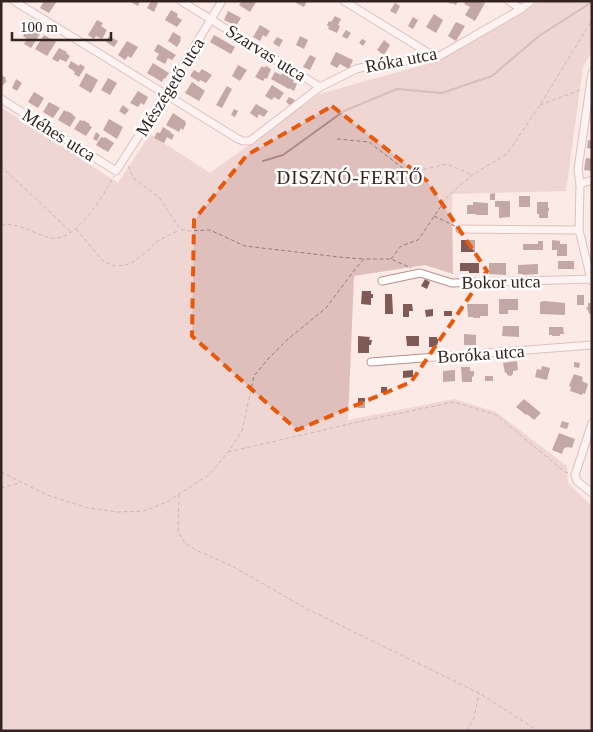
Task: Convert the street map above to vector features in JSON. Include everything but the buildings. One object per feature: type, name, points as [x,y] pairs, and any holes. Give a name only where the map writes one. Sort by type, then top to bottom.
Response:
[{"type":"street","points":[[14,1],[165,95]]},
{"type":"street","name":"Szarvas utca","points":[[181,1],[320,87]]},
{"type":"street","name":"Mészégető utca","points":[[116,171],[222,1]]},
{"type":"street","points":[[344,1],[436,58]]},
{"type":"street","points":[[509,1],[521,8]]},
{"type":"street","name":"Róka utca","points":[[165,95],[238,140],[250,141],[320,87],[356,69],[377,64],[436,58],[531,1]]},
{"type":"street","points":[[591,280],[579,230],[580,184],[578,169],[592,73]]},
{"type":"street","name":"Méhes utca","points":[[1,99],[116,171]]},
{"type":"street","points":[[580,184],[592,180]]},
{"type":"street","points":[[460,229],[579,230]]},
{"type":"street","name":"Bokor utca","points":[[382,281],[420,273],[452,283],[591,280]]},
{"type":"street","name":"Boróka utca","points":[[371,362],[592,345]]},
{"type":"street","points":[[592,423],[589,440],[575,475],[577,481],[592,493]]},
{"type":"path","points":[[391,259],[402,246],[418,240],[448,196],[472,175],[507,154],[540,105],[592,20]]},
{"type":"path","points":[[540,105],[590,87]]},
{"type":"path","points":[[337,139],[369,142],[409,173],[447,164],[472,175]]},
{"type":"path","points":[[124,160],[134,179],[158,197],[180,229],[188,231],[210,230],[245,246],[339,257],[391,259],[420,273]]},
{"type":"path","points":[[1,166],[72,232]]},
{"type":"path","points":[[1,225],[20,226],[50,238],[63,237],[75,229],[102,198],[116,171]]},
{"type":"path","points":[[434,216],[460,229]]},
{"type":"path","points":[[75,229],[103,261],[114,266],[133,262],[156,242],[180,229]]},
{"type":"path","points":[[1,472],[48,495],[88,508],[118,512],[144,511],[179,495],[210,474],[242,431],[254,376],[288,339],[326,308],[364,259]]},
{"type":"path","points":[[228,452],[454,402],[496,415],[566,472],[575,475]]},
{"type":"path","points":[[1,488],[21,482]]},
{"type":"path","points":[[179,495],[178,532],[184,544],[232,566],[307,609],[479,693],[538,731]]},
{"type":"path","points":[[466,731],[474,718],[479,693]]},
{"type":"highlighted area","points":[[332,106],[427,181],[487,271],[411,382],[297,430],[192,336],[194,220],[247,155]]},
{"type":"shaded area","points":[[539,1],[592,1],[592,52],[583,67],[566,191],[452,194],[453,274],[425,265],[354,276],[348,420],[454,399],[496,412],[567,466],[568,483],[592,506],[592,731],[1,731],[1,107],[118,183],[150,134],[210,173],[319,94],[438,61],[523,13]]},
{"type":"waterway","points":[[263,161],[283,155],[344,111],[397,89],[442,93],[492,76],[539,36],[592,2]]},
{"type":"district","name":"DISZNÓ-FERTŐ","points":[[350,177]]}]
